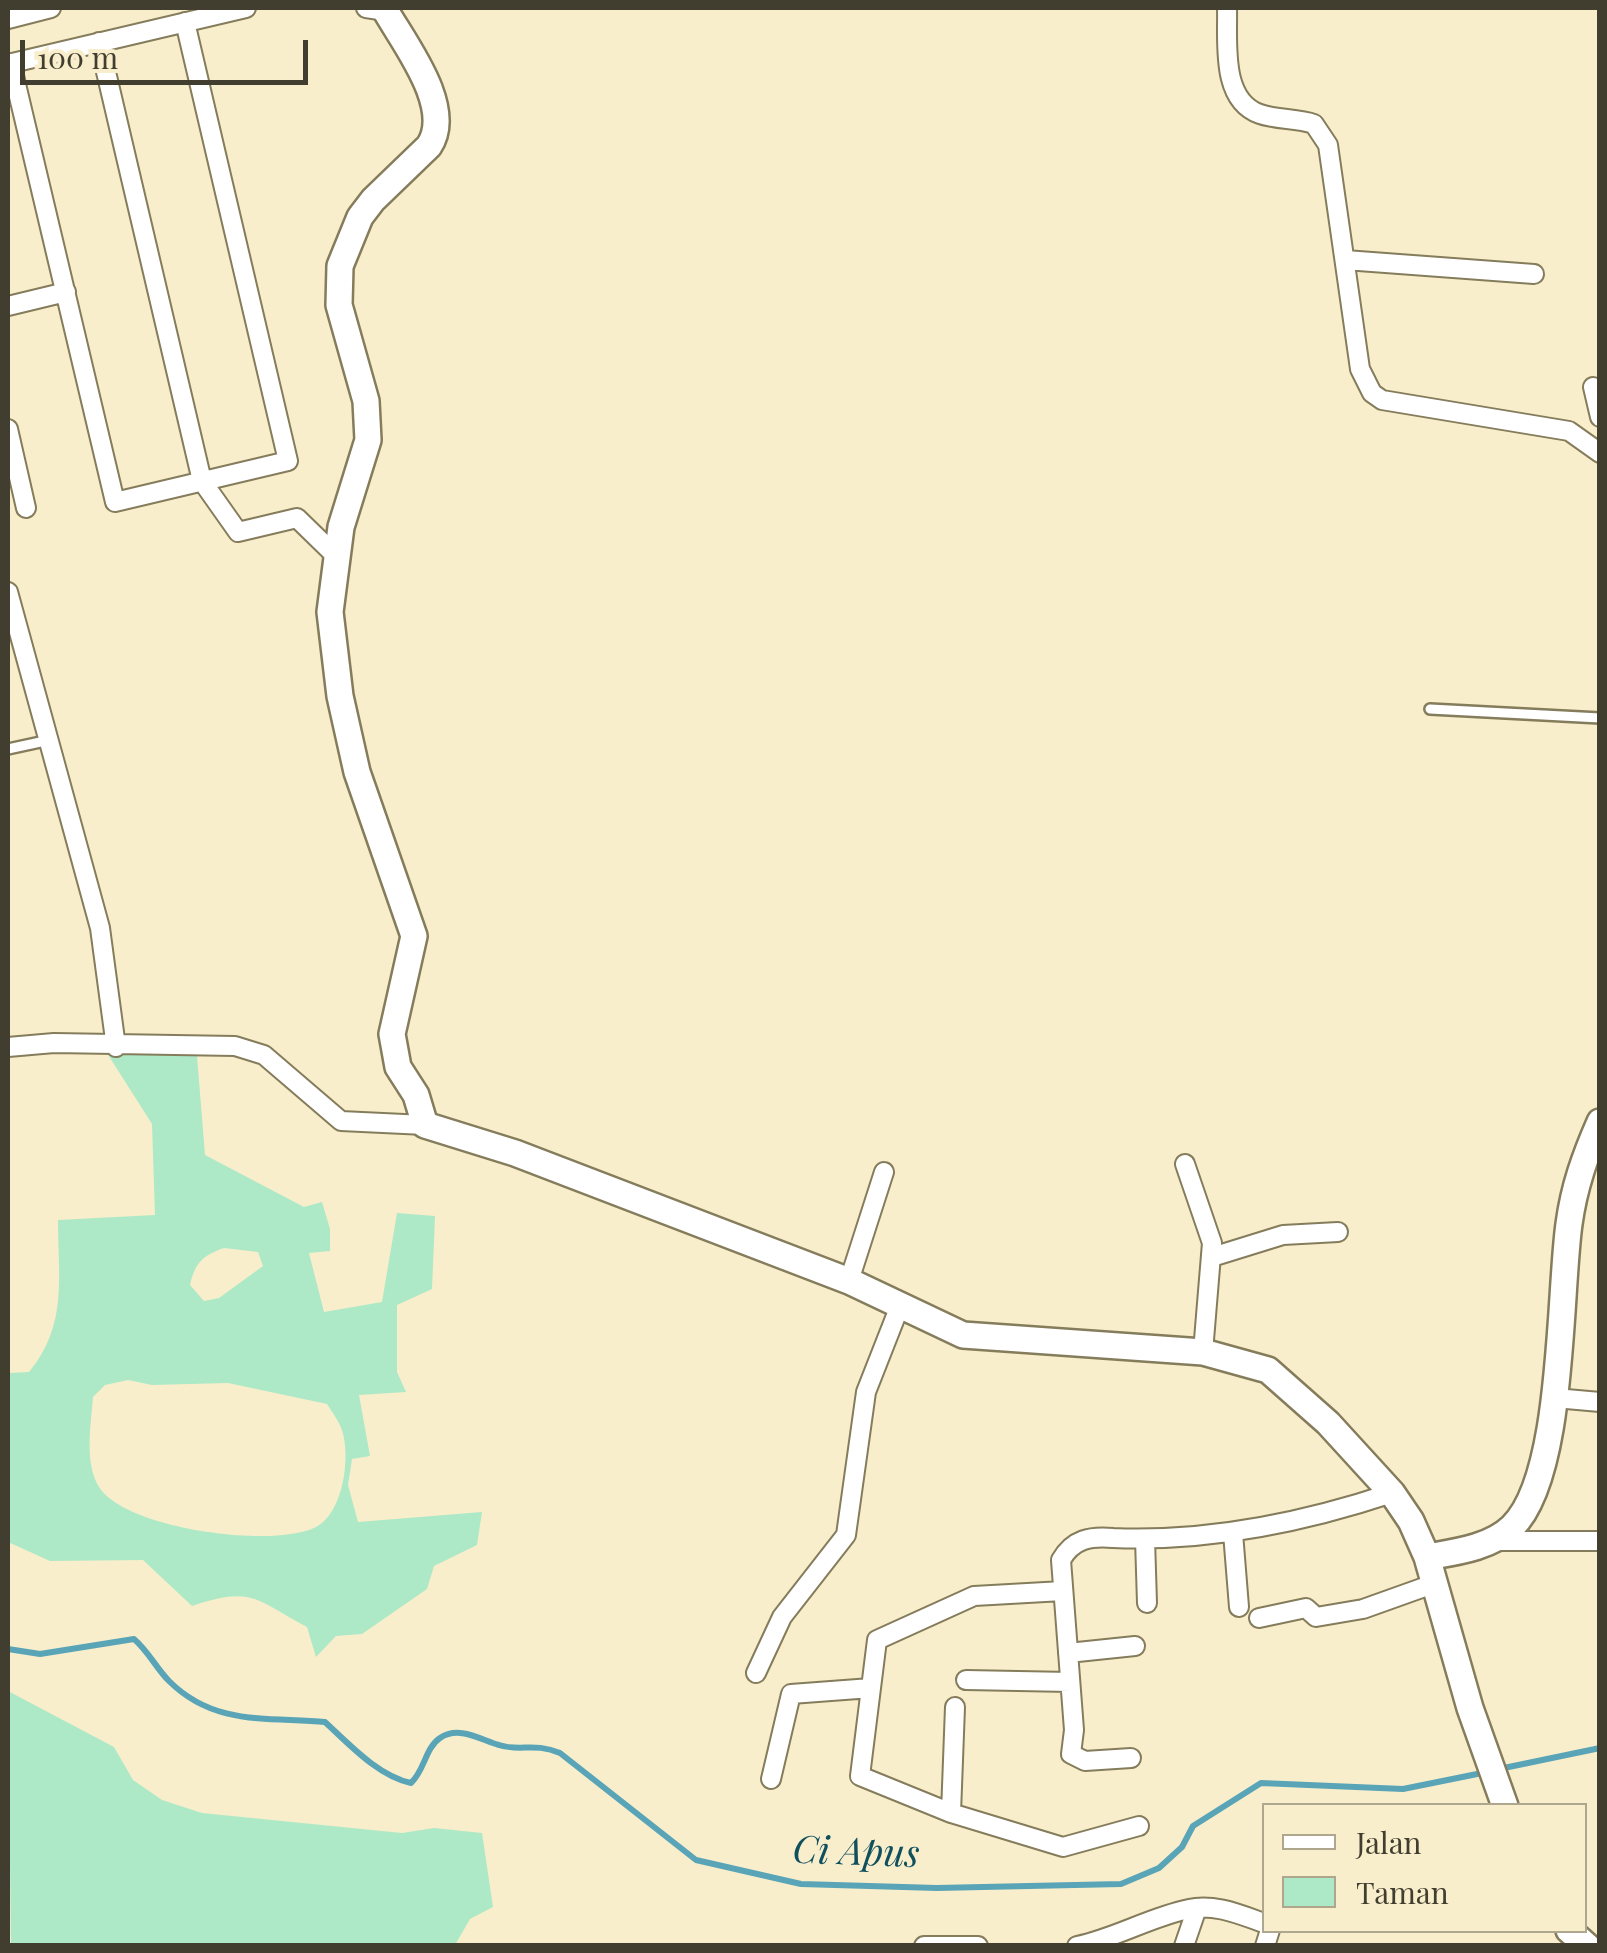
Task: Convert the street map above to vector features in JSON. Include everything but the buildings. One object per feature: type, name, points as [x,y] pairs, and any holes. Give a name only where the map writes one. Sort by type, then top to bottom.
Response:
[{"type":"main road","points":[[379,8],[434,102],[436,130],[429,146],[360,217],[340,266],[343,327],[368,419],[368,440],[335,555],[330,612],[340,696],[373,826],[414,936],[393,1020],[394,1052],[416,1095],[425,1125],[515,1153],[849,1281],[977,1338],[1203,1352],[1251,1363],[1282,1380],[1392,1493],[1427,1557],[1470,1708],[1504,1803]]},
{"type":"main road","points":[[1427,1557],[1489,1541],[1512,1527],[1522,1514],[1541,1464],[1555,1398],[1573,1200],[1600,1122]]},
{"type":"street","points":[[8,19],[51,8]]},
{"type":"street","points":[[185,22],[288,460],[115,502],[10,63],[99,42],[185,22],[246,8]]},
{"type":"street","points":[[1227,8],[1228,67],[1244,103],[1263,116],[1304,120],[1322,132],[1360,369],[1372,394],[1382,400],[1569,431],[1599,452],[1600,443]]},
{"type":"street","points":[[99,42],[202,481],[238,532],[297,518],[335,555]]},
{"type":"street","points":[[1345,260],[1534,274]]},
{"type":"street","points":[[8,306],[66,292]]},
{"type":"street","points":[[1594,387],[1600,417]]},
{"type":"street","points":[[8,429],[26,508]]},
{"type":"street","points":[[8,592],[45,741],[100,928],[116,1047]]},
{"type":"street","points":[[8,1047],[54,1043],[116,1047],[220,1044],[249,1049],[264,1055],[340,1121],[425,1125]]},
{"type":"street","points":[[1185,1164],[1211,1233],[1203,1352]]},
{"type":"street","points":[[849,1281],[884,1172]]},
{"type":"street","points":[[1212,1257],[1283,1235],[1338,1232]]},
{"type":"street","points":[[756,1672],[782,1617],[846,1535],[866,1392],[901,1302]]},
{"type":"street","points":[[1555,1398],[1600,1402]]},
{"type":"street","points":[[1131,1758],[1086,1761],[1071,1754],[1061,1560],[1068,1548],[1090,1536],[1145,1539],[1233,1533],[1333,1513],[1392,1493]]},
{"type":"street","points":[[1233,1533],[1239,1608]]},
{"type":"street","points":[[1145,1539],[1148,1603]]},
{"type":"street","points":[[1489,1541],[1600,1540]]},
{"type":"street","points":[[1259,1618],[1306,1608],[1316,1617],[1346,1613],[1434,1584]]},
{"type":"street","points":[[1063,1591],[974,1596],[877,1640],[860,1776],[951,1813],[1063,1848],[1139,1826]]},
{"type":"street","points":[[1068,1652],[1135,1646]]},
{"type":"street","points":[[966,1680],[1070,1682]]},
{"type":"street","points":[[771,1779],[791,1694],[871,1688]]},
{"type":"street","points":[[951,1813],[956,1707]]},
{"type":"street","points":[[1184,1946],[1197,1908]]},
{"type":"street","points":[[1078,1946],[1103,1943],[1197,1908],[1218,1908],[1262,1922]]},
{"type":"street","points":[[924,1946],[978,1946]]},
{"type":"lane","points":[[1430,709],[1600,718]]},
{"type":"lane","points":[[8,749],[45,741]]},
{"type":"green space","points":[[105,1050],[197,1056],[205,1155],[304,1207],[322,1202],[330,1229],[330,1251],[309,1253],[324,1312],[382,1302],[397,1213],[435,1216],[432,1289],[397,1305],[397,1372],[406,1392],[359,1395],[370,1456],[352,1459],[348,1485],[358,1522],[482,1512],[477,1545],[434,1566],[427,1589],[362,1634],[336,1636],[316,1657],[307,1627],[252,1598],[228,1597],[192,1606],[143,1560],[50,1561],[8,1542],[8,1373],[29,1372],[50,1337],[58,1300],[58,1220],[155,1215],[152,1124]],"holes":[[[224,1248],[258,1252],[263,1266],[219,1298],[204,1301],[190,1285],[194,1271],[205,1257]],[[128,1380],[152,1385],[228,1383],[327,1404],[342,1430],[346,1455],[333,1510],[316,1527],[296,1533],[236,1535],[168,1524],[114,1502],[99,1487],[91,1467],[93,1397],[105,1385]]]},
{"type":"green space","points":[[8,1691],[114,1747],[133,1780],[162,1800],[202,1813],[402,1833],[434,1828],[482,1833],[493,1907],[470,1919],[455,1945],[11,1945]]},
{"type":"waterway","name":"Ci Apus","points":[[8,1649],[40,1654],[134,1639],[169,1681],[204,1706],[262,1719],[325,1722],[387,1774],[411,1783],[431,1747],[447,1734],[470,1735],[507,1747],[551,1750],[560,1753],[696,1860],[801,1884],[937,1888],[1121,1884],[1159,1868],[1182,1847],[1193,1826],[1261,1783],[1403,1789],[1487,1772]]},
{"type":"waterway","name":"Ci Apus","points":[[1499,1769],[1600,1748]]}]
